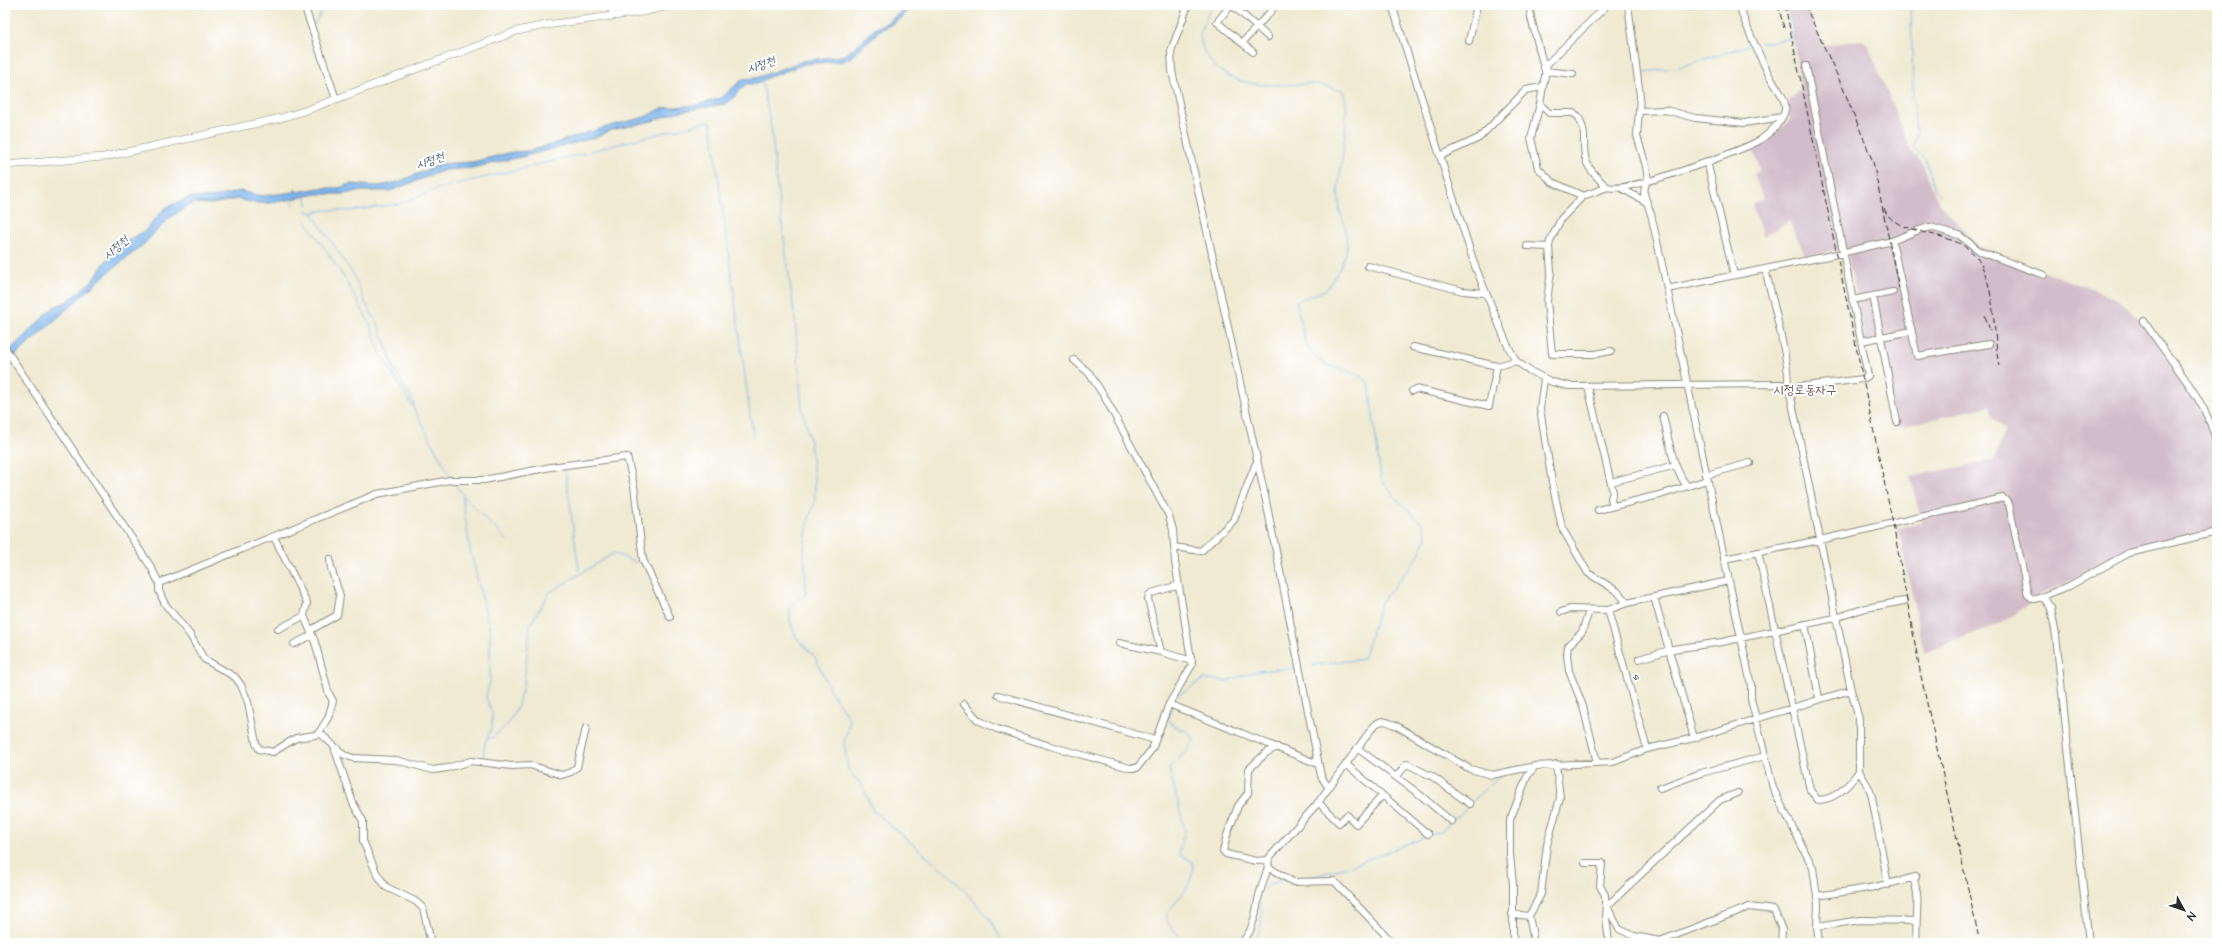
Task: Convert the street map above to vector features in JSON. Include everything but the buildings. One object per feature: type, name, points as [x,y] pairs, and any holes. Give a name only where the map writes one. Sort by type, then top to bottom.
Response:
[{"type":"main road","points":[[5,165],[88,159],[114,155],[281,118],[517,32],[546,25],[649,11],[671,5]]},
{"type":"street","points":[[304,5],[336,99]]},
{"type":"street","points":[[609,5],[614,16]]},
{"type":"street","points":[[1188,5],[1172,52],[1172,67],[1318,764],[1322,780],[1328,787]]},
{"type":"street","points":[[1253,52],[1217,22],[1232,5],[1268,37]]},
{"type":"street","points":[[1242,43],[1272,10],[1266,5]]},
{"type":"street","points":[[1392,5],[1485,293],[1516,361],[1544,379],[1562,385],[1588,387],[1688,385],[1788,387],[1867,378],[1868,373],[1852,300],[1806,66]]},
{"type":"street","points":[[1469,41],[1477,5]]},
{"type":"street","points":[[1535,5],[1531,8],[1531,18],[1544,71],[1540,104],[1531,138],[1538,168],[1552,182],[1583,196]]},
{"type":"street","points":[[1544,71],[1550,60],[1607,5]]},
{"type":"street","points":[[1628,5],[1639,89],[1637,136],[1646,166],[1648,181],[1643,190],[1648,204],[1688,385],[1751,685],[1751,699],[1765,756],[1776,797],[1813,868],[1817,896],[1817,927],[1819,943]]},
{"type":"street","points":[[1611,351],[1595,354],[1552,354],[1547,301],[1551,271],[1549,247],[1557,226],[1583,196],[1608,187],[1620,187],[1681,172],[1707,161],[1734,153],[1759,140],[1782,117],[1785,111],[1784,102],[1770,75],[1740,5]]},
{"type":"street","points":[[1544,71],[1573,74]]},
{"type":"street","points":[[1440,156],[1479,138],[1526,90],[1542,87]]},
{"type":"street","points":[[1540,104],[1543,110],[1549,113],[1573,113],[1578,116],[1584,138],[1585,162],[1608,187]]},
{"type":"street","points":[[1639,111],[1666,110],[1695,118],[1744,123],[1782,117]]},
{"type":"street","points":[[1707,161],[1734,275]]},
{"type":"street","points":[[1620,187],[1642,198],[1648,204]]},
{"type":"street","points":[[1667,289],[1892,241],[1925,228],[1937,228],[1963,237],[1982,252],[2044,275]]},
{"type":"street","points":[[1892,241],[1918,357],[1990,344]]},
{"type":"street","points":[[1527,246],[1549,247]]},
{"type":"street","points":[[1368,266],[1463,291],[1485,293]]},
{"type":"street","points":[[1765,269],[1784,354],[1789,379],[1788,387],[1835,618],[1859,719],[1859,771],[1870,788],[1888,885]]},
{"type":"street","points":[[1852,300],[1893,292]]},
{"type":"street","points":[[1873,296],[1896,422]]},
{"type":"street","points":[[2144,321],[2184,378],[2211,422],[2217,445]]},
{"type":"street","points":[[1861,342],[1912,331]]},
{"type":"street","points":[[1413,347],[1497,366],[1516,361]]},
{"type":"street","points":[[5,348],[100,487],[151,567],[159,583],[159,591],[166,604],[190,635],[204,659],[235,677],[241,685],[248,702],[256,743],[259,749],[273,752],[296,738],[318,734],[324,737],[335,748],[348,757],[396,760],[426,769],[440,769],[465,762],[482,761],[512,766],[530,765],[562,775],[571,772],[577,766],[586,728]]},
{"type":"street","points":[[964,704],[980,722],[997,729],[1050,746],[1130,768],[1139,766],[1156,740],[1169,704],[1190,669],[1192,661],[1179,585],[1172,523],[1094,380],[1074,360]]},
{"type":"street","points":[[1412,391],[1416,389],[1489,406],[1497,366]]},
{"type":"street","points":[[1544,379],[1540,409],[1552,482],[1562,528],[1588,573],[1617,591],[1627,603]]},
{"type":"street","points":[[1588,387],[1611,482],[1612,506]]},
{"type":"street","points":[[1663,416],[1676,465],[1687,486]]},
{"type":"street","points":[[159,583],[377,494],[452,480],[484,480],[551,467],[627,458],[634,486],[643,560],[670,617]]},
{"type":"street","points":[[1174,547],[1201,552],[1232,524],[1256,463]]},
{"type":"street","points":[[1598,510],[1663,494],[1750,463]]},
{"type":"street","points":[[1611,482],[1676,465]]},
{"type":"street","points":[[1724,559],[1820,540],[2003,498],[2009,504],[2028,595],[2033,599],[2043,597],[2069,586],[2129,552],[2217,532]]},
{"type":"street","points":[[274,537],[307,602],[304,616],[312,633],[333,704],[328,718],[318,734]]},
{"type":"street","points":[[1758,552],[1810,790],[1818,800],[1833,796],[1840,792],[1859,771]]},
{"type":"street","points":[[294,644],[337,615],[340,596],[331,568],[330,559]]},
{"type":"street","points":[[1561,612],[1570,609],[1589,611],[1608,610],[1627,603],[1728,581]]},
{"type":"street","points":[[1161,652],[1148,599],[1149,594],[1179,585]]},
{"type":"street","points":[[1654,597],[1668,651],[1694,738]]},
{"type":"street","points":[[2043,597],[2051,608],[2056,636],[2089,943]]},
{"type":"street","points":[[1639,659],[1668,651],[1741,638],[1835,618],[1866,608],[1904,600]]},
{"type":"street","name":"s","points":[[1608,610],[1647,749]]},
{"type":"street","points":[[1589,611],[1582,632],[1568,646],[1567,655],[1569,671],[1583,706],[1598,763]]},
{"type":"street","points":[[278,629],[304,616]]},
{"type":"street","points":[[1805,624],[1819,698]]},
{"type":"street","points":[[1118,643],[1161,652],[1192,661]]},
{"type":"street","points":[[1242,943],[1252,926],[1259,895],[1268,867],[1268,860],[1318,802],[1375,724],[1384,720],[1470,769],[1484,774],[1498,774],[1535,766],[1613,762],[1647,749],[1694,738],[1792,706],[1851,690]]},
{"type":"street","points":[[998,695],[1156,740]]},
{"type":"street","points":[[1169,704],[1318,764]]},
{"type":"street","points":[[1268,860],[1250,860],[1226,854],[1223,851],[1227,835],[1238,806],[1248,793],[1249,769],[1266,753],[1277,747]]},
{"type":"street","points":[[335,748],[353,803],[363,821],[363,841],[376,872],[386,887],[415,901],[423,908],[431,943]]},
{"type":"street","points":[[1357,748],[1451,821]]},
{"type":"street","points":[[1660,788],[1701,773],[1765,756]]},
{"type":"street","points":[[1346,764],[1428,834]]},
{"type":"street","points":[[1396,777],[1407,764],[1433,777],[1470,804]]},
{"type":"street","points":[[1534,936],[1529,916],[1541,894],[1547,845],[1560,798],[1556,764]]},
{"type":"street","points":[[1513,943],[1513,885],[1510,854],[1510,817],[1527,777],[1535,766]]},
{"type":"street","points":[[1610,943],[1606,917],[1607,906],[1720,800],[1738,793]]},
{"type":"street","points":[[1318,802],[1339,823],[1346,815],[1356,824],[1382,796]]},
{"type":"street","points":[[1585,863],[1602,863],[1600,886],[1607,906],[1619,929],[1634,936],[1658,941],[1749,907],[1771,909],[1775,911],[1782,930],[1782,943]]},
{"type":"street","points":[[1268,867],[1293,882],[1334,881],[1393,943]]},
{"type":"street","points":[[1817,896],[1888,885],[1915,877],[1918,897],[1916,921],[1917,943]]},
{"type":"street","points":[[1512,914],[1529,916]]},
{"type":"street","points":[[1817,927],[1860,920],[1916,921]]},
{"type":"shaded area","points":[[1788,5],[1804,5],[1825,45],[1862,40],[1868,45],[1911,151],[1923,164],[1938,202],[1980,247],[2117,299],[2142,320],[2181,376],[2211,427],[2217,455],[2217,530],[2117,553],[2076,579],[2045,592],[2003,622],[1924,653],[1898,528],[1922,523],[1910,477],[1994,460],[2005,430],[1993,418],[1990,406],[1895,428],[1879,343],[1866,345],[1846,247],[1806,257],[1789,221],[1763,237],[1752,204],[1763,198],[1754,174],[1760,170],[1753,150],[1790,121],[1789,101],[1801,89]]},
{"type":"water","name":"시정천","points":[[908,5],[911,5],[902,18],[879,31],[851,57],[843,61],[805,64],[767,78],[756,84],[746,84],[730,101],[725,104],[677,112],[652,121],[611,130],[597,137],[529,155],[472,168],[445,170],[390,191],[359,191],[343,194],[317,194],[271,203],[254,203],[238,199],[212,204],[196,203],[187,206],[168,219],[144,244],[105,275],[13,357],[9,351],[55,306],[67,302],[92,281],[116,247],[145,231],[165,208],[191,197],[211,198],[240,191],[262,196],[295,192],[295,189],[297,192],[319,188],[339,188],[350,184],[379,186],[398,182],[437,166],[437,164],[473,162],[512,152],[530,151],[602,128],[645,117],[663,108],[697,105],[721,98],[743,79],[756,78],[803,61],[845,55],[868,36],[874,29],[889,22]]},
{"type":"waterway","points":[[314,25],[325,5]]},
{"type":"waterway","points":[[1212,5],[1200,32],[1200,38],[1207,57],[1214,65],[1229,76],[1240,81],[1263,85],[1316,84],[1342,90],[1346,100],[1344,142]]},
{"type":"waterway","points":[[1759,43],[1794,38],[1787,5]]},
{"type":"waterway","points":[[1911,5],[1913,94],[1911,99],[1914,101],[1916,139],[1913,147],[1926,160],[1935,189],[1941,195]]},
{"type":"waterway","points":[[1639,73],[1680,67],[1752,44]]},
{"type":"waterway","points":[[762,81],[772,133],[776,180],[795,320],[802,408],[810,440],[815,487],[815,502],[809,518],[804,547],[806,594],[790,606],[790,620],[796,637],[815,657],[831,692]]},
{"type":"waterway","points":[[590,151],[710,121],[711,122],[753,436]]},
{"type":"waterway","points":[[1305,341],[1296,301],[1326,290],[1340,268],[1346,253],[1347,246],[1345,225],[1340,212],[1338,191],[1344,144]]},
{"type":"waterway","points":[[307,211],[312,213],[325,210],[349,211],[399,204],[440,188],[586,153]]},
{"type":"waterway","points":[[306,197],[307,205]]},
{"type":"waterway","points":[[292,199],[294,205]]},
{"type":"waterway","points":[[312,213],[353,274],[366,304],[379,326],[394,369],[414,403],[413,406]]},
{"type":"waterway","points":[[306,221],[345,279],[371,326],[380,353],[413,407],[451,478]]},
{"type":"waterway","points":[[1305,342],[1312,353],[1319,360],[1327,365],[1361,377],[1369,383],[1381,479],[1394,496],[1423,524],[1427,538],[1416,560],[1381,602],[1363,659],[1313,665]]},
{"type":"waterway","points":[[565,469],[579,570]]},
{"type":"waterway","points":[[453,482],[467,500],[509,542]]},
{"type":"waterway","points":[[462,496],[470,549],[490,630],[490,681],[486,697],[492,713],[492,727],[485,742],[483,759]]},
{"type":"waterway","points":[[487,738],[492,738],[507,725],[517,708],[524,682],[530,625],[549,593],[614,553],[637,563]]},
{"type":"waterway","points":[[1177,696],[1204,679],[1226,681],[1257,671],[1296,668]]},
{"type":"waterway","points":[[832,693],[850,720],[844,743],[848,770],[862,785],[873,811],[953,878],[990,919],[1003,943]]},
{"type":"waterway","points":[[1171,708],[1169,718],[1172,725],[1188,732],[1194,739],[1188,750],[1169,768],[1185,830],[1179,852],[1180,855],[1192,861],[1193,864]]},
{"type":"waterway","points":[[1471,803],[1489,785],[1501,776]]},
{"type":"waterway","points":[[1454,820],[1469,806]]},
{"type":"waterway","points":[[1431,835],[1440,832],[1450,823]]},
{"type":"waterway","points":[[1293,879],[1307,878],[1348,867],[1428,836]]},
{"type":"waterway","points":[[1171,908],[1186,890],[1191,880],[1193,865]]},
{"type":"waterway","points":[[1264,889],[1270,884],[1284,880]]},
{"type":"waterway","points":[[1254,943],[1261,923],[1262,914],[1260,903]]},
{"type":"waterway","points":[[1169,911],[1166,916],[1172,929],[1179,936],[1192,943]]},
{"type":"railway","points":[[1778,5],[1784,28]]},
{"type":"railway","points":[[1785,5],[1893,524],[1921,676],[1980,943]]},
{"type":"railway","points":[[1805,5],[1843,88],[1873,162],[1899,288]]},
{"type":"railway","points":[[1884,208],[1890,218],[1901,225],[1957,242],[1970,250],[1979,261],[1984,272],[1991,298],[1999,366]]},
{"type":"railway","points":[[1985,316],[1991,333]]},
{"type":"district","name":"시정로동자구","points":[[1805,390]]}]
